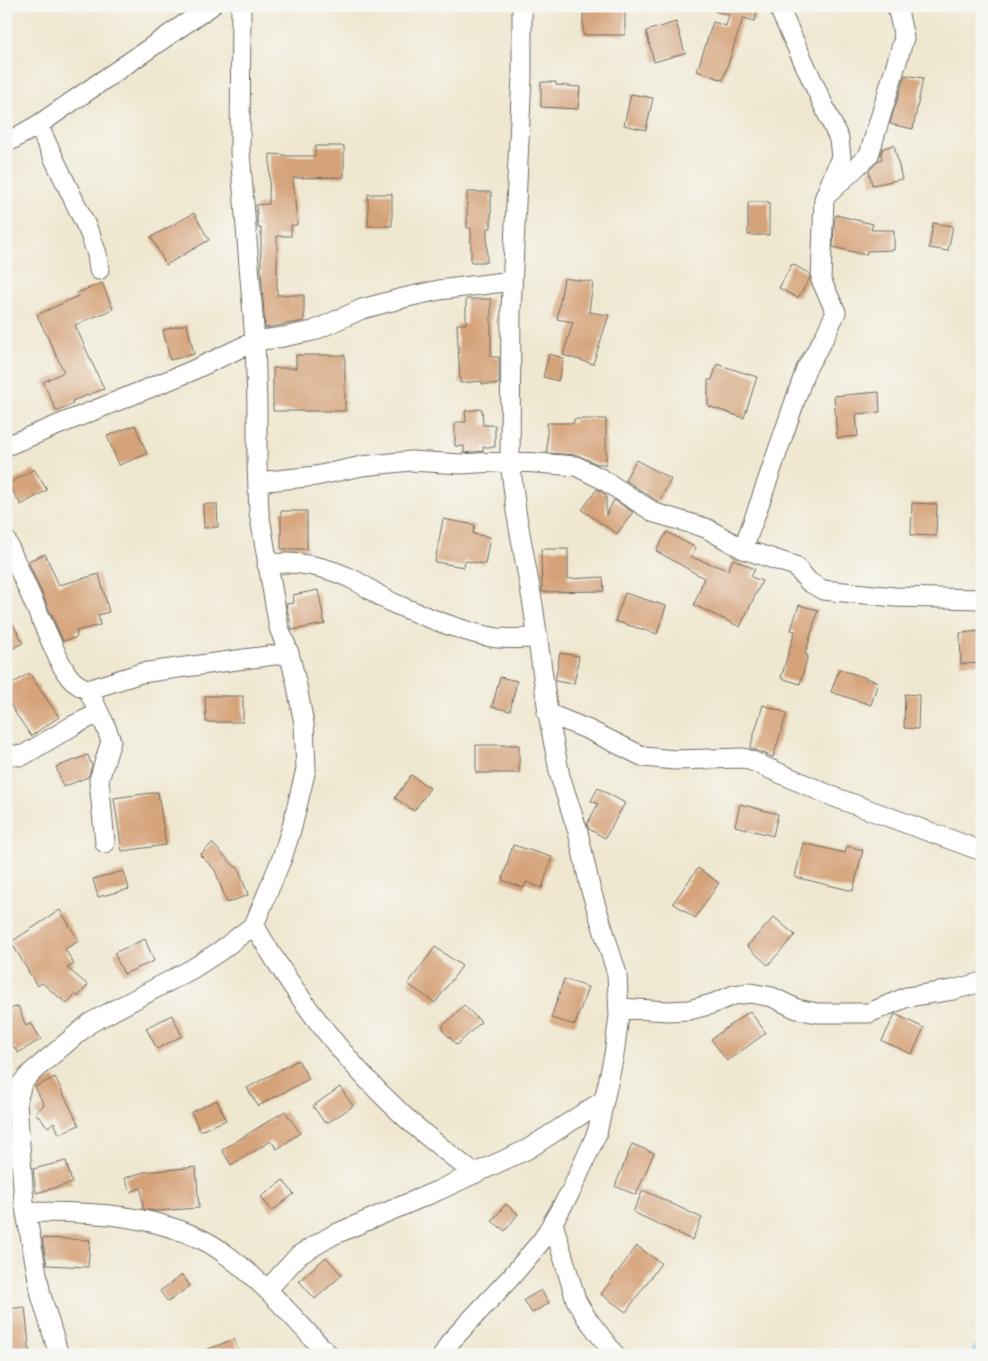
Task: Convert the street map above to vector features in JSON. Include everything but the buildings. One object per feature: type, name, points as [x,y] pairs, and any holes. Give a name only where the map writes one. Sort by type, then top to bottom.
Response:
[{"type":"street","points":[[6,143],[38,124],[211,6]]},
{"type":"street","points":[[59,1355],[41,1295],[19,1206],[17,1102],[22,1083],[32,1072],[90,1023],[192,969],[220,951],[254,925],[285,850],[306,769],[304,724],[289,653],[279,628],[259,512],[255,341],[240,152],[241,6]]},
{"type":"street","points":[[443,1355],[450,1342],[511,1277],[543,1239],[571,1191],[597,1133],[614,1055],[619,1016],[617,974],[595,904],[578,832],[560,776],[548,713],[533,605],[516,511],[510,461],[512,282],[522,76],[522,6]]},
{"type":"street","points":[[743,549],[806,369],[836,312],[821,280],[824,199],[841,157],[839,139],[778,6]]},
{"type":"street","points":[[824,199],[869,155],[904,38],[897,6]]},
{"type":"street","points":[[38,124],[90,234],[97,254],[99,270]]},
{"type":"street","points":[[6,446],[189,372],[255,341],[283,338],[313,331],[362,309],[403,298],[464,286],[512,282]]},
{"type":"street","points":[[258,482],[316,476],[362,466],[412,461],[461,464],[510,461],[576,466],[602,479],[655,513],[706,528],[743,549],[795,566],[809,582],[823,590],[982,600]]},
{"type":"street","points":[[6,540],[60,662],[69,678],[78,686],[88,690],[141,673],[289,653]]},
{"type":"street","points":[[267,565],[279,563],[310,566],[336,572],[391,602],[469,632],[499,638],[537,638]]},
{"type":"street","points":[[88,690],[111,741],[99,780],[105,843]]},
{"type":"street","points":[[6,754],[22,756],[74,725],[99,713]]},
{"type":"street","points":[[548,713],[589,730],[644,757],[675,760],[743,758],[834,797],[982,851]]},
{"type":"street","points":[[254,925],[279,968],[350,1063],[405,1117],[474,1174]]},
{"type":"street","points":[[619,1008],[689,1010],[712,1004],[734,995],[750,993],[772,997],[797,1008],[818,1013],[869,1013],[907,997],[953,990],[982,982]]},
{"type":"street","points":[[267,1290],[299,1255],[333,1235],[528,1149],[604,1100]]},
{"type":"street","points":[[19,1206],[89,1212],[143,1220],[172,1227],[207,1242],[250,1274],[329,1355]]},
{"type":"street","points":[[553,1223],[576,1300],[586,1317],[615,1355]]},
{"type":"waterway","points":[[973,1355],[982,1339]]}]
